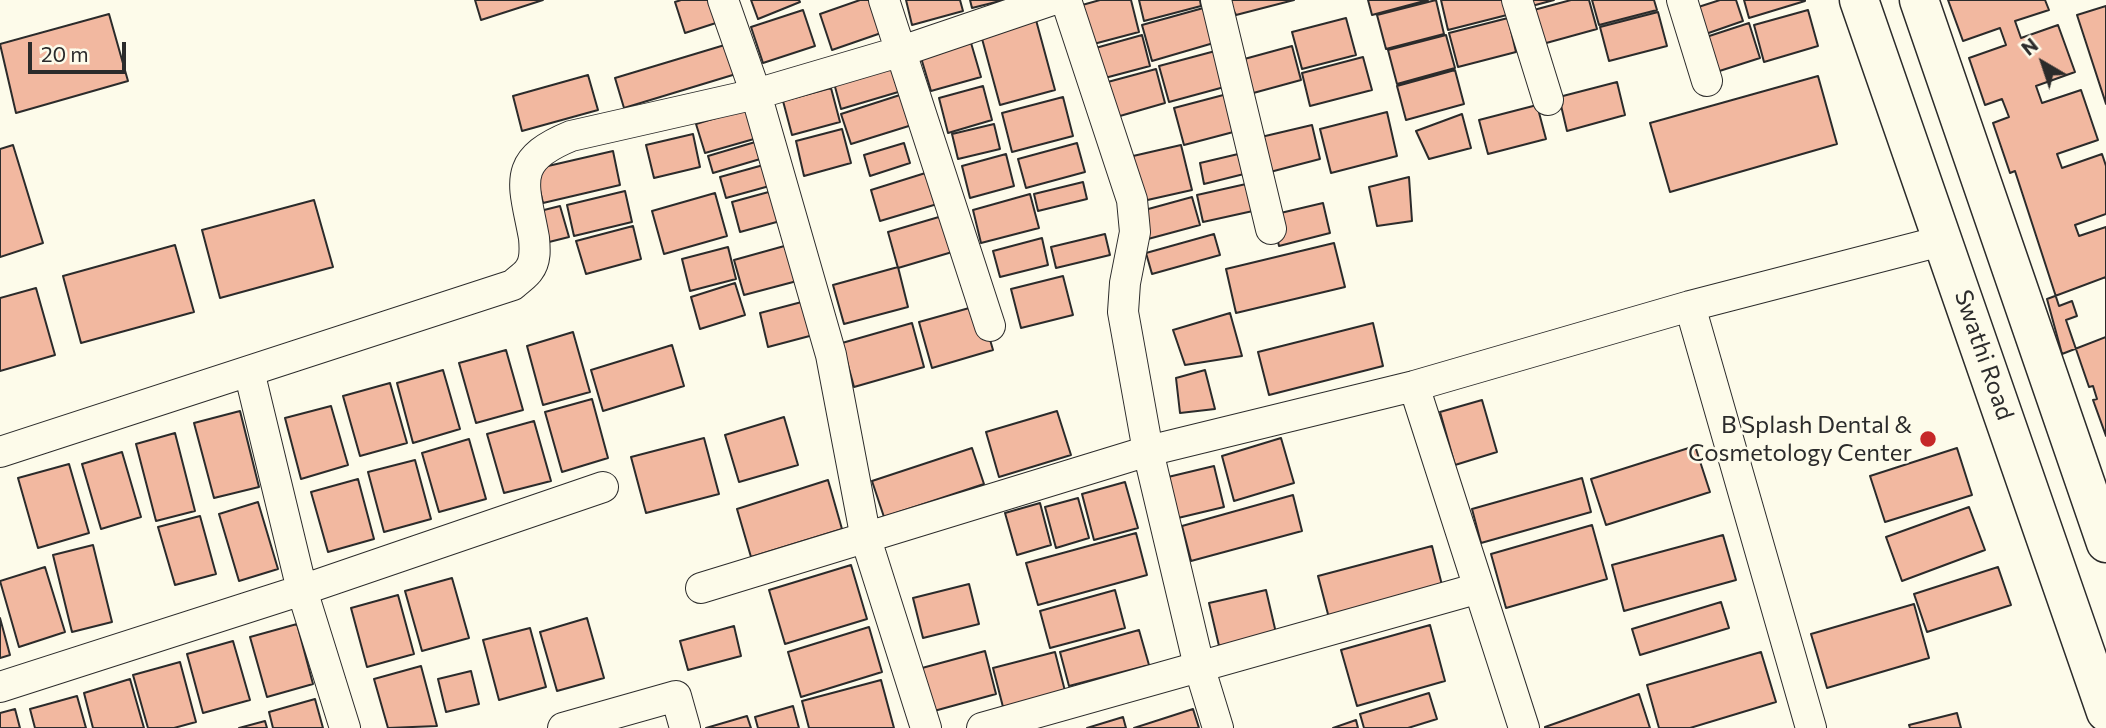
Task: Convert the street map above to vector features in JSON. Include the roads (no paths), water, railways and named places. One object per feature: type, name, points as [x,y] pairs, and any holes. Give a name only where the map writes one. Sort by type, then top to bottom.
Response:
[{"type":"street","points":[[723,0],[756,94],[831,355],[866,539],[926,728]]},
{"type":"street","points":[[884,0],[990,326]]},
{"type":"street","points":[[0,452],[513,285],[530,270],[536,251],[525,184],[529,163],[545,147],[571,136],[756,94],[902,51],[1052,0]]},
{"type":"street","points":[[1066,0],[1132,200],[1135,232],[1125,283],[1123,312],[1148,451],[1199,666],[1218,728]]},
{"type":"street","points":[[1216,0],[1271,229]]},
{"type":"street","points":[[1517,0],[1548,100]]},
{"type":"street","points":[[1682,0],[1707,81]]},
{"type":"street","name":"Swathi Road","points":[[1859,0],[1945,240],[2106,712]]},
{"type":"street","points":[[1919,0],[2106,543]]},
{"type":"street","points":[[701,588],[1148,451],[1414,386],[1690,306],[1945,240]]},
{"type":"street","points":[[1690,306],[1811,728]]},
{"type":"street","points":[[249,371],[302,590],[345,728]]},
{"type":"street","points":[[1414,386],[1524,728]]},
{"type":"street","points":[[0,687],[302,590],[603,487]]},
{"type":"street","points":[[982,728],[1479,588]]},
{"type":"street","points":[[563,728],[676,696],[685,728]]},
{"type":"place","name":"B Splash Dental & Cosmetology Center","points":[[1928,439]]}]
